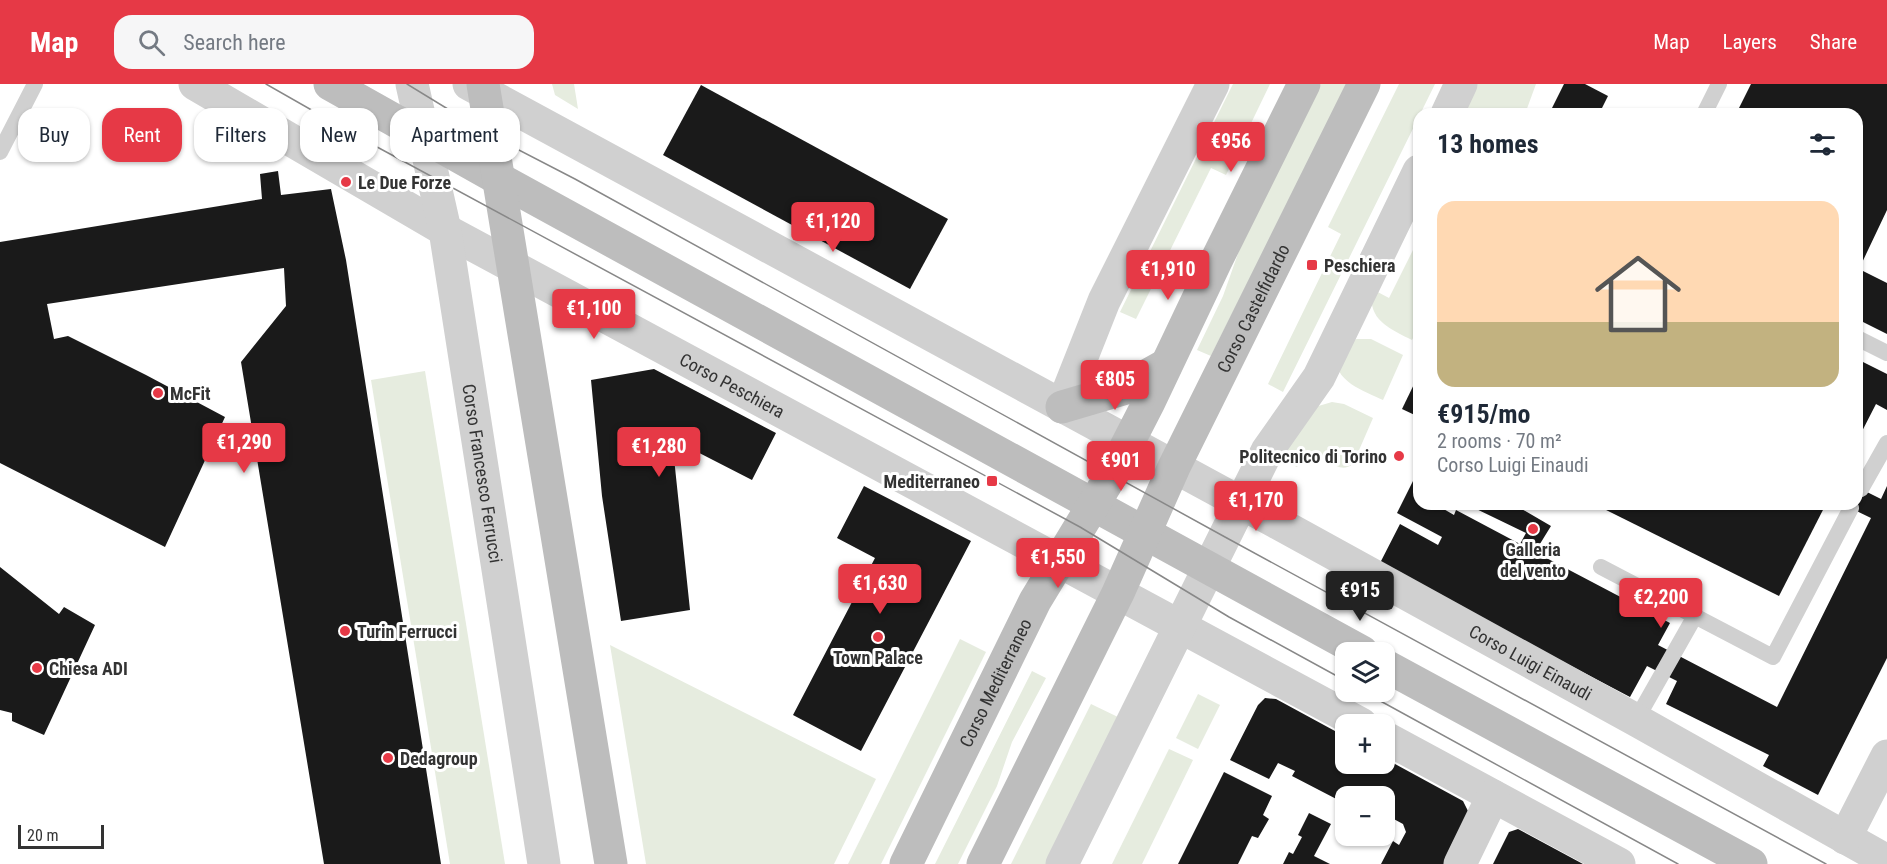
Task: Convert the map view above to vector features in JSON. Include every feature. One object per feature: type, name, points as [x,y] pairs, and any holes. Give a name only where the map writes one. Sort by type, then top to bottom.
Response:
[{"type":"main road","points":[[330,84],[390,118]]},
{"type":"main road","points":[[1093,506],[1167,365],[1304,84]]},
{"type":"main road","name":"Corso Castelfidardo","points":[[1134,528],[1173,467],[1364,84]]},
{"type":"main road","points":[[479,87],[499,179],[611,864]]},
{"type":"main road","points":[[469,162],[1344,642]]},
{"type":"main road","points":[[1062,407],[1123,389],[1167,365]]},
{"type":"main road","name":"Corso Mediterraneo","points":[[906,864],[1035,601],[1093,506]]},
{"type":"main road","points":[[983,864],[1118,593],[1134,528]]},
{"type":"main road","points":[[1395,670],[1751,864]]},
{"type":"street","name":"Corso Peschiera","points":[[195,84],[445,230],[1118,593]]},
{"type":"street","name":"Corso Francesco Ferrucci","points":[[412,84],[417,108]]},
{"type":"street","points":[[1062,407],[1104,302],[1212,84]]},
{"type":"street","points":[[1450,108],[1461,84]]},
{"type":"street","points":[[479,87],[1173,467]]},
{"type":"street","name":"Corso Francesco Ferrucci","points":[[430,162],[445,230],[544,864]]},
{"type":"street","points":[[1062,864],[1182,627],[1267,451],[1319,377],[1413,183]]},
{"type":"street","name":"Corso Luigi Einaudi","points":[[1173,467],[1636,720],[1887,861]]},
{"type":"street","points":[[1118,593],[1343,714]]},
{"type":"street","points":[[1395,743],[1619,864]]},
{"type":"street","points":[[1845,838],[1887,756]]},
{"type":"street","points":[[1460,864],[1493,796]]},
{"type":"lane","points":[[0,152],[34,84]]},
{"type":"lane","points":[[1707,108],[1719,84]]},
{"type":"lane","points":[[1863,341],[1887,353]]},
{"type":"lane","points":[[1863,485],[1887,443]]},
{"type":"lane","points":[[1601,567],[1773,657],[1850,510]]},
{"type":"lane","points":[[1636,720],[1695,616]]},
{"type":"shaded area","points":[[552,84],[574,84],[578,109],[555,95]]},
{"type":"shaded area","points":[[1233,84],[1270,84],[1226,175],[1211,168],[1136,319],[1120,312]]},
{"type":"shaded area","points":[[1321,84],[1347,84],[1211,356],[1197,350],[1223,296],[1240,248]]},
{"type":"shaded area","points":[[1399,84],[1435,84],[1423,108],[1413,108],[1413,129],[1283,392],[1268,384],[1341,234],[1328,227]]},
{"type":"shaded area","points":[[1474,84],[1536,84],[1527,108],[1460,108]]},
{"type":"shaded area","points":[[1413,250],[1412,340],[1388,327],[1376,316],[1371,300],[1372,289],[1389,298]]},
{"type":"shaded area","points":[[1371,339],[1403,355],[1383,400],[1351,384],[1339,371],[1338,355],[1345,342]]},
{"type":"shaded area","points":[[425,371],[505,864],[450,864],[371,380]]},
{"type":"shaded area","points":[[1332,402],[1344,404],[1373,418],[1353,464],[1341,467],[1324,459],[1310,458],[1301,461],[1297,467],[1277,458],[1315,407]]},
{"type":"shaded area","points":[[960,639],[986,652],[881,864],[848,864]]},
{"type":"shaded area","points":[[610,645],[876,779],[834,864],[646,864]]},
{"type":"shaded area","points":[[1032,671],[1046,678],[1012,742],[997,786],[958,864],[935,864]]},
{"type":"shaded area","points":[[1198,694],[1220,705],[1198,749],[1176,738]]},
{"type":"shaded area","points":[[1091,704],[1120,718],[1047,864],[1011,864]]},
{"type":"shaded area","points":[[1169,749],[1193,760],[1142,864],[1112,864]]},
{"type":"building","points":[[1564,84],[1585,84],[1608,96],[1602,108],[1552,108]]},
{"type":"building","points":[[1751,84],[1887,84],[1887,210],[1863,261],[1863,108],[1739,108]]},
{"type":"building","points":[[701,85],[948,219],[910,289],[663,155]]},
{"type":"building","name":"Turin Ferrucci","points":[[278,171],[281,195],[331,189],[346,260],[441,864],[324,864],[241,362],[286,306],[284,268],[47,304],[54,339],[68,336],[225,417],[165,547],[0,463],[0,242],[262,199],[260,174]]},
{"type":"building","points":[[1863,271],[1887,283],[1887,334],[1863,322]]},
{"type":"building","points":[[1863,362],[1887,374],[1887,410],[1876,404],[1863,429]]},
{"type":"building","points":[[654,369],[776,433],[752,480],[672,439],[690,610],[621,621],[602,496],[591,380]]},
{"type":"building","points":[[1413,386],[1413,414],[1402,409]]},
{"type":"building","points":[[1413,481],[1413,510],[1445,510],[1454,515],[1456,510],[1520,544],[1526,533],[1478,510],[1523,510],[1551,526],[1535,552],[1670,623],[1658,645],[1777,707],[1871,518],[1854,510],[1863,510],[1863,490],[1881,499],[1887,486],[1887,658],[1818,795],[1763,766],[1769,755],[1666,704],[1677,681],[1647,666],[1630,697],[1379,565],[1400,524],[1438,545],[1442,537],[1397,513]]},
{"type":"building","name":"Town Palace","points":[[864,486],[971,541],[861,751],[793,715],[875,558],[837,538]]},
{"type":"building","points":[[1606,510],[1823,510],[1779,596]]},
{"type":"building","name":"Chiesa ADI","points":[[0,567],[59,614],[64,607],[95,625],[44,735],[12,721],[12,713],[0,710]]},
{"type":"building","points":[[1265,698],[1276,699],[1335,731],[1335,774],[1395,774],[1395,764],[1463,801],[1469,813],[1447,864],[1381,864],[1390,846],[1395,846],[1395,842],[1399,845],[1406,832],[1403,824],[1395,820],[1395,786],[1335,786],[1335,798],[1292,776],[1295,771],[1278,763],[1269,779],[1230,760],[1258,705]]},
{"type":"building","points":[[1224,772],[1272,796],[1263,815],[1269,819],[1258,838],[1252,836],[1238,864],[1178,864]]},
{"type":"building","points":[[1309,813],[1331,824],[1314,856],[1330,864],[1283,864],[1289,852],[1293,854],[1302,837],[1298,835]]},
{"type":"building","points":[[1518,829],[1583,864],[1493,864],[1509,832]]},
{"type":"tram line","points":[[266,84],[366,141],[1080,527],[1229,617],[1335,675]]},
{"type":"tram line","points":[[407,84],[492,136],[575,179],[1225,537],[1826,864]]},
{"type":"tram line","points":[[1382,702],[1678,864]]},
{"type":"place","name":"Le Due Forze","points":[[346,182]]},
{"type":"place","name":"Peschiera","points":[[1312,265]]},
{"type":"place","name":"McFit","points":[[158,393]]},
{"type":"place","name":"Politecnico di Torino","points":[[1399,456]]},
{"type":"place","name":"Mediterraneo","points":[[992,481]]},
{"type":"place","name":"Galleria del vento","points":[[1533,529]]},
{"type":"place","name":"Turin Ferrucci","points":[[345,631]]},
{"type":"place","name":"Town Palace","points":[[878,637]]},
{"type":"place","name":"Chiesa ADI","points":[[37,668]]},
{"type":"place","name":"Dedagroup","points":[[388,758]]}]
